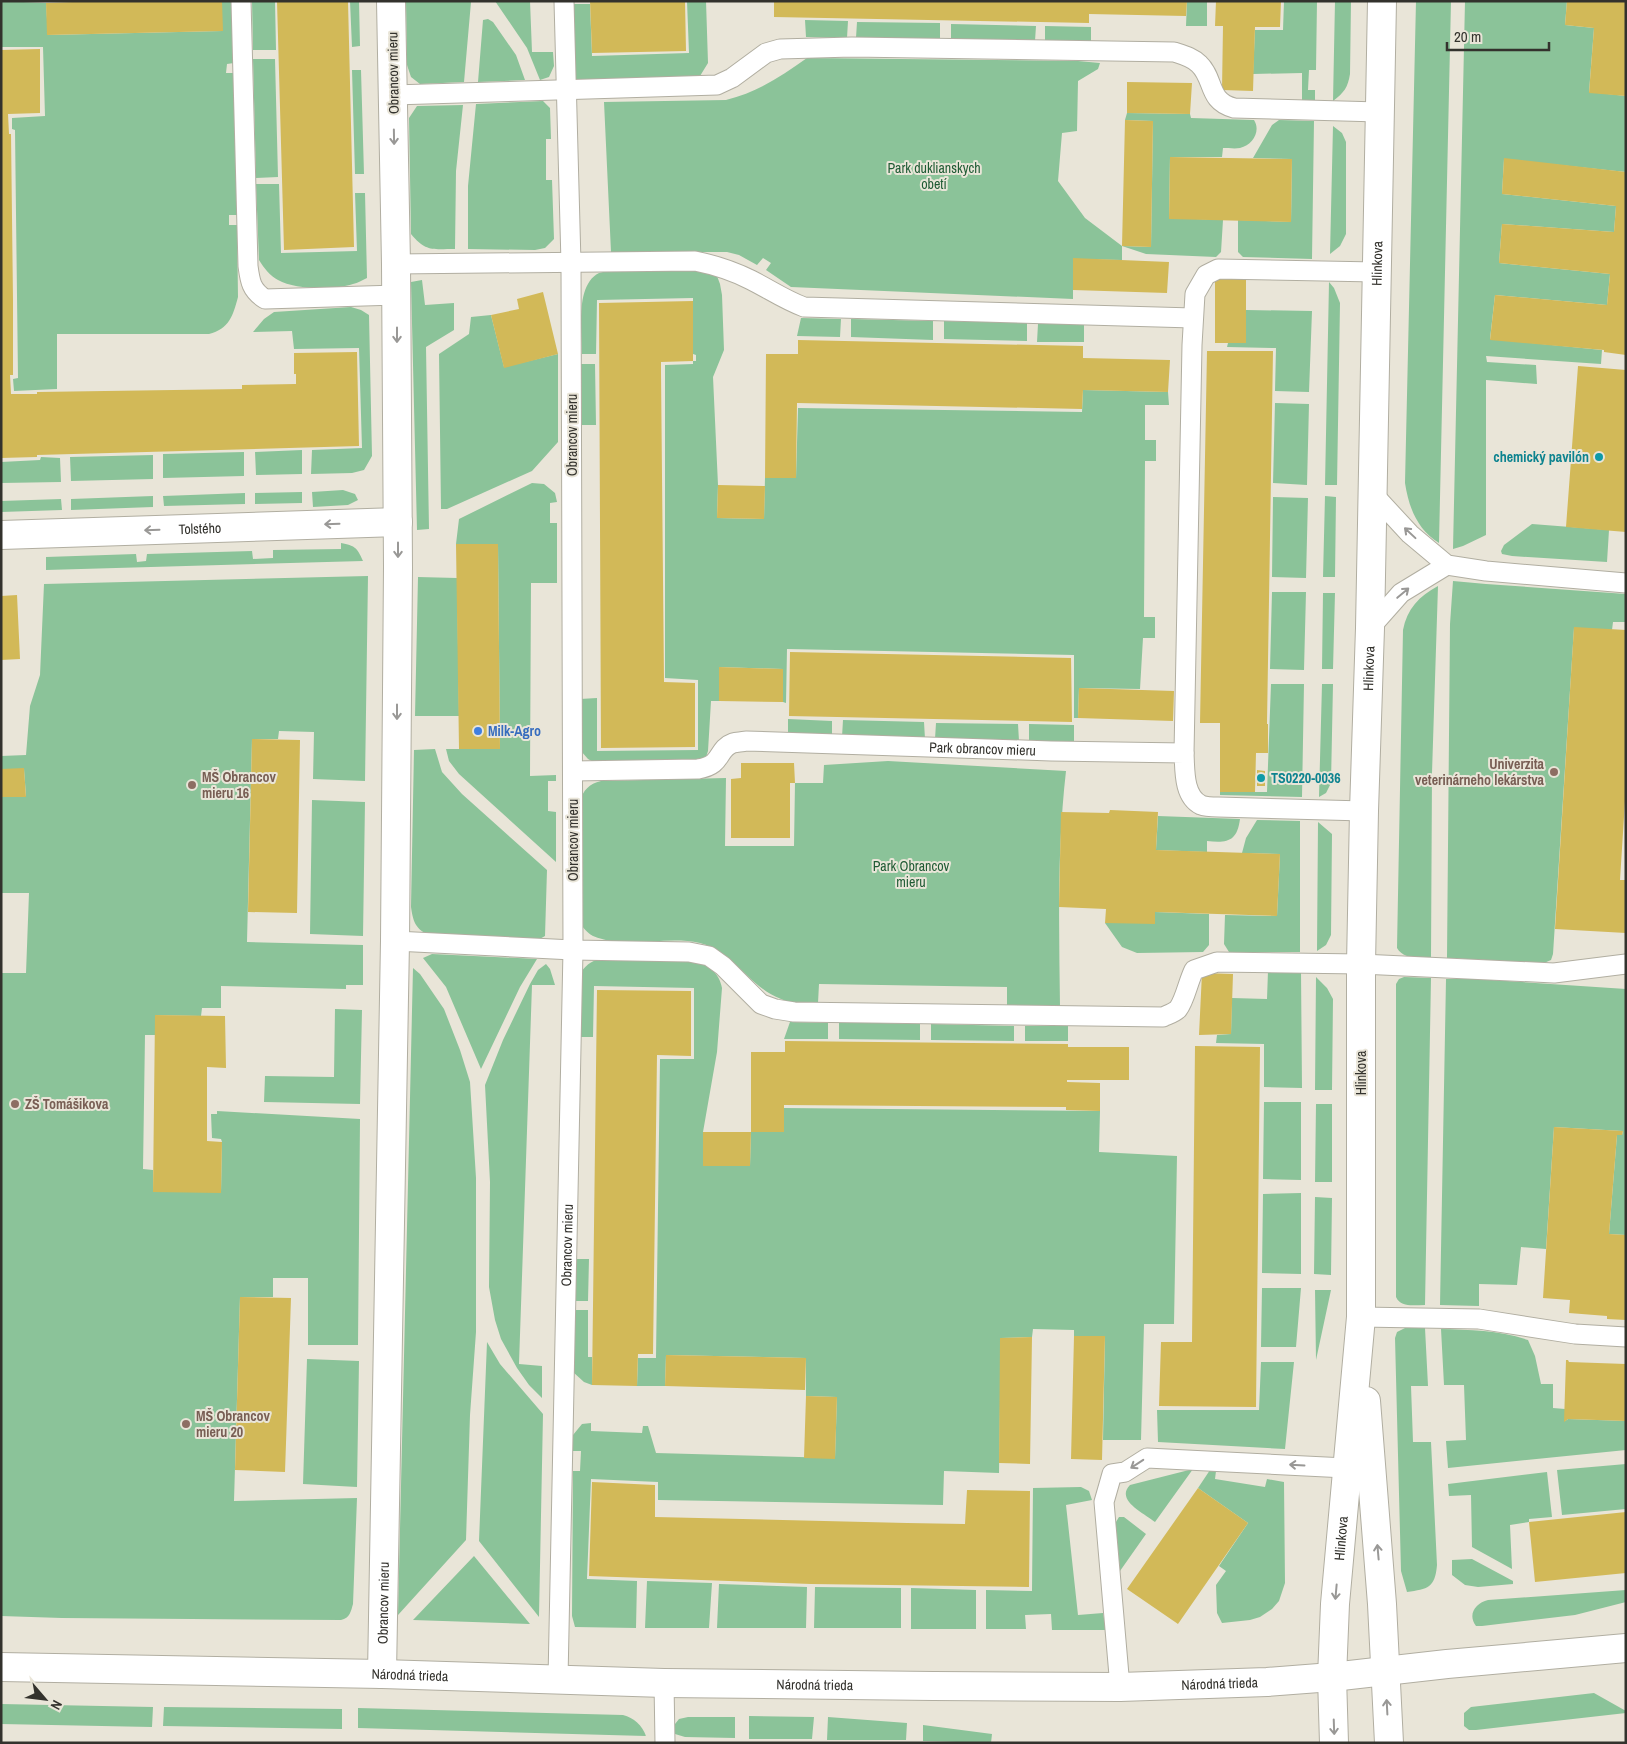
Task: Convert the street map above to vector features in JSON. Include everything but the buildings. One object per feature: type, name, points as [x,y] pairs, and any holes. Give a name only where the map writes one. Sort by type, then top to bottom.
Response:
[{"type":"street","name":"Obrancov mieru","points":[[382,1674],[395,941],[398,522],[397,295],[391,1]]},
{"type":"street","name":"Hlinkova","points":[[1382,1],[1370,628],[1361,964],[1361,1326],[1382,1604],[1389,1743]]},
{"type":"street","name":"Tolstého","points":[[1,535],[398,522]]},
{"type":"street","name":"Hlinkova","points":[[1334,1743],[1332,1677],[1335,1604],[1346,1468],[1361,1326]]},
{"type":"street","name":"Národná trieda","points":[[1,1667],[382,1674],[664,1683],[1120,1687],[1267,1682],[1332,1677],[1385,1670],[1626,1648]]},
{"type":"lane","points":[[241,1],[248,266],[252,288],[265,299],[397,295]]},
{"type":"lane","name":"Obrancov mieru","points":[[558,1679],[573,950],[571,263],[564,1]]},
{"type":"lane","points":[[393,95],[717,85],[732,78],[766,53],[780,48],[945,48],[1174,52],[1189,56],[1200,64],[1215,96],[1223,105],[1234,108],[1379,112]]},
{"type":"lane","points":[[396,264],[695,261],[720,266],[788,301],[804,307],[1193,318]]},
{"type":"lane","points":[[1364,811],[1218,808],[1202,805],[1192,796],[1186,783],[1184,752],[1193,318],[1195,294],[1199,284],[1206,275],[1218,269],[1376,272]]},
{"type":"lane","points":[[1372,494],[1410,534],[1447,565],[1486,571],[1626,583]]},
{"type":"lane","points":[[1370,628],[1401,594],[1447,565]]},
{"type":"lane","name":"Park obrancov mieru","points":[[573,771],[698,769],[709,767],[717,761],[724,749],[733,743],[746,742],[1051,751],[1184,752]]},
{"type":"lane","points":[[395,941],[573,950],[689,952],[709,956],[723,966],[761,1004],[775,1009],[794,1012],[1163,1017],[1177,1011],[1194,970],[1216,962],[1361,964],[1554,973],[1626,964]]},
{"type":"lane","points":[[1361,1326],[1479,1319],[1575,1334],[1626,1337]]},
{"type":"lane","points":[[1120,1687],[1104,1502],[1112,1474],[1125,1472],[1146,1458],[1346,1468]]},
{"type":"lane","points":[[664,1683],[665,1743]]},
{"type":"green space","points":[[1,1],[46,3],[48,35],[222,31],[222,1],[232,1],[234,63],[227,64],[226,73],[234,73],[237,215],[229,215],[229,225],[237,225],[238,297],[232,316],[221,329],[209,334],[57,334],[57,389],[14,391],[13,379],[18,378],[15,130],[12,129],[12,118],[45,116],[43,47],[1,47]]},
{"type":"green space","points":[[252,1],[275,1],[276,50],[253,50]]},
{"type":"green space","points":[[350,1],[359,1],[360,46],[352,47]]},
{"type":"green space","points":[[406,1],[471,2],[464,82],[420,84],[411,77],[407,65]]},
{"type":"green space","points":[[495,1],[530,1],[532,52],[553,52],[554,66],[549,77],[540,80],[527,48]]},
{"type":"green space","points":[[687,1],[706,1],[708,63],[700,76],[580,83],[576,79],[573,4],[590,4],[592,56],[689,53]]},
{"type":"green space","points":[[1187,1],[1207,1],[1207,26],[1186,26]]},
{"type":"green space","points":[[1284,1],[1317,1],[1316,70],[1309,70],[1308,90],[1315,90],[1315,102],[1302,102],[1302,73],[1253,74],[1255,30],[1283,30]]},
{"type":"green space","points":[[1335,1],[1351,1],[1350,74],[1345,89],[1333,101]]},
{"type":"green space","points":[[1416,1],[1451,1],[1439,543],[1425,531],[1415,517],[1405,483]]},
{"type":"green space","points":[[1465,1],[1567,1],[1565,25],[1594,28],[1589,92],[1626,96],[1626,172],[1504,159],[1502,194],[1616,206],[1614,232],[1502,224],[1499,263],[1610,274],[1607,305],[1495,295],[1490,339],[1602,350],[1601,364],[1486,356],[1487,362],[1536,365],[1537,384],[1486,380],[1486,535],[1453,549]]},
{"type":"green space","points":[[488,19],[493,22],[516,55],[525,80],[478,82],[483,20]]},
{"type":"green space","points":[[805,20],[848,21],[847,38],[806,37]]},
{"type":"green space","points":[[857,22],[940,23],[940,39],[856,38]]},
{"type":"green space","points":[[951,24],[1036,26],[1035,41],[951,40]]},
{"type":"green space","points":[[1045,26],[1091,27],[1091,43],[1045,41]]},
{"type":"green space","name":"Park duklianskych obetí","points":[[807,58],[1078,61],[1100,63],[1098,69],[1078,81],[1077,131],[1062,133],[1058,181],[1085,218],[1122,246],[1122,260],[1073,259],[1073,299],[791,287],[766,270],[771,263],[763,258],[757,265],[739,255],[727,252],[611,252],[604,102],[726,100],[748,93],[768,83]]},
{"type":"green space","points":[[253,59],[275,59],[278,177],[256,178]]},
{"type":"green space","points":[[352,70],[361,70],[364,174],[355,174]]},
{"type":"green space","points":[[543,101],[550,108],[551,139],[546,139],[546,180],[552,180],[554,239],[545,248],[535,250],[468,249],[468,186],[476,104]]},
{"type":"green space","points":[[463,105],[456,171],[455,249],[425,247],[411,234],[409,118],[417,106]]},
{"type":"green space","points":[[1127,113],[1190,114],[1191,118],[1254,120],[1257,129],[1252,141],[1240,148],[1223,148],[1222,157],[1170,157],[1169,218],[1223,220],[1221,252],[1216,257],[1146,254],[1122,246],[1151,247],[1153,121],[1125,120]]},
{"type":"green space","points":[[1279,120],[1314,121],[1312,259],[1243,257],[1238,252],[1238,220],[1291,222],[1292,159],[1253,158],[1272,125]]},
{"type":"green space","points":[[1333,126],[1342,133],[1346,142],[1346,234],[1340,246],[1330,254]]},
{"type":"green space","points":[[256,184],[279,184],[281,253],[357,251],[355,193],[365,193],[367,278],[345,286],[315,288],[295,286],[272,276],[259,260]]},
{"type":"green space","points":[[705,269],[717,276],[722,295],[724,350],[713,377],[718,485],[717,518],[764,519],[765,478],[796,478],[798,408],[1082,412],[1083,390],[1168,392],[1169,405],[1145,405],[1145,440],[1156,440],[1156,461],[1145,461],[1144,617],[1155,617],[1155,638],[1143,638],[1140,689],[1079,688],[1078,718],[1074,718],[1074,655],[787,649],[786,703],[783,702],[783,669],[719,667],[719,701],[711,701],[708,751],[706,757],[701,761],[597,764],[588,759],[581,751],[580,699],[597,698],[597,751],[698,750],[698,680],[665,678],[665,365],[693,364],[693,361],[696,361],[696,355],[693,354],[693,298],[597,300],[596,354],[582,354],[581,321],[583,298],[586,287],[591,279],[599,273],[611,270]]},
{"type":"green space","points":[[422,280],[425,305],[454,303],[454,330],[426,347],[429,529],[417,530],[411,282]]},
{"type":"green space","points":[[1329,282],[1334,288],[1340,303],[1337,485],[1325,485]]},
{"type":"green space","points":[[351,307],[369,315],[372,456],[364,470],[352,473],[311,474],[312,450],[362,448],[359,348],[294,349],[292,331],[253,332],[264,319],[274,312]]},
{"type":"green space","points":[[1246,310],[1312,311],[1309,392],[1275,391],[1276,348],[1227,347],[1228,343],[1246,343]]},
{"type":"green space","points":[[491,315],[504,367],[558,354],[558,442],[532,471],[447,509],[441,509],[439,354],[469,334],[471,317]]},
{"type":"green space","points":[[801,318],[841,319],[840,337],[797,336]]},
{"type":"green space","points":[[851,319],[933,321],[933,340],[851,337]]},
{"type":"green space","points":[[944,321],[1027,323],[1027,341],[944,339]]},
{"type":"green space","points":[[1038,324],[1084,324],[1084,342],[1037,342]]},
{"type":"green space","points":[[581,364],[595,364],[596,425],[582,425]]},
{"type":"green space","points":[[1275,403],[1309,404],[1307,485],[1273,483]]},
{"type":"green space","points":[[302,450],[302,474],[256,475],[255,452]]},
{"type":"green space","points":[[244,452],[244,476],[163,478],[163,454]]},
{"type":"green space","points":[[153,455],[153,479],[71,481],[70,457]]},
{"type":"green space","points":[[41,457],[60,458],[61,482],[1,483],[1,462],[40,460]]},
{"type":"green space","points":[[532,483],[544,484],[555,493],[557,502],[550,503],[550,523],[557,523],[557,583],[531,583],[530,776],[556,775],[556,781],[548,781],[548,811],[556,812],[556,862],[459,774],[449,761],[446,749],[500,749],[498,544],[456,544],[459,519]]},
{"type":"green space","points":[[343,490],[355,494],[358,500],[348,505],[313,507],[312,492]]},
{"type":"green space","points":[[302,492],[302,503],[255,504],[255,493]]},
{"type":"green space","points":[[245,493],[245,504],[164,506],[163,496]]},
{"type":"green space","points":[[153,496],[153,507],[71,510],[71,499]]},
{"type":"green space","points":[[1325,496],[1336,497],[1335,577],[1323,577]]},
{"type":"green space","points":[[1273,497],[1308,498],[1306,578],[1272,577]]},
{"type":"green space","points":[[61,499],[62,510],[1,512],[1,501]]},
{"type":"green space","points":[[1532,524],[1609,530],[1607,562],[1502,554],[1501,551],[1504,545]]},
{"type":"green space","points":[[341,543],[355,548],[363,561],[46,570],[46,557],[136,554],[137,562],[146,561],[147,554],[252,551],[253,559],[273,558],[273,550],[341,549]]},
{"type":"green space","points":[[368,576],[365,781],[313,779],[314,732],[279,731],[278,739],[252,739],[247,942],[363,945],[363,985],[346,985],[346,989],[221,986],[221,1008],[202,1008],[201,1016],[155,1015],[155,1035],[145,1035],[143,1169],[153,1170],[153,1192],[221,1192],[222,1142],[221,1139],[212,1138],[211,1114],[217,1114],[217,1111],[360,1119],[358,1345],[308,1345],[308,1278],[273,1278],[273,1297],[240,1297],[234,1501],[357,1498],[353,1604],[351,1612],[346,1618],[341,1620],[1,1616],[1,973],[26,973],[29,893],[1,893],[1,797],[26,796],[24,769],[1,769],[1,756],[26,755],[30,706],[40,675],[44,584]]},
{"type":"green space","points":[[418,577],[457,578],[459,716],[415,716]]},
{"type":"green space","points":[[1453,581],[1626,594],[1626,622],[1613,622],[1612,630],[1574,628],[1553,954],[1551,960],[1544,963],[1447,958],[1450,624]]},
{"type":"green space","points":[[1438,586],[1432,773],[1431,957],[1417,957],[1408,956],[1397,948],[1403,630],[1411,609],[1425,594]]},
{"type":"green space","points":[[1272,592],[1306,592],[1304,670],[1270,669]]},
{"type":"green space","points":[[1323,593],[1335,593],[1333,669],[1322,669]]},
{"type":"green space","points":[[1271,684],[1304,684],[1302,797],[1220,795],[1220,792],[1267,792]]},
{"type":"green space","points":[[1322,684],[1333,684],[1331,783],[1326,793],[1319,797]]},
{"type":"green space","points":[[788,719],[832,721],[832,737],[788,736]]},
{"type":"green space","points":[[843,720],[924,722],[925,739],[842,737]]},
{"type":"green space","points":[[936,723],[1018,724],[1019,741],[935,739]]},
{"type":"green space","points":[[1029,724],[1074,725],[1074,742],[1029,741]]},
{"type":"green space","points":[[435,749],[442,772],[462,794],[547,870],[545,936],[536,941],[428,935],[415,924],[411,907],[414,750]]},
{"type":"green space","name":"Park Obrancov mieru","points":[[888,761],[1066,771],[1060,859],[1060,1006],[1007,1006],[1007,987],[819,984],[818,1003],[790,1002],[759,986],[732,961],[712,947],[687,941],[619,942],[606,940],[592,935],[582,926],[580,802],[587,788],[593,784],[601,781],[726,778],[725,846],[794,846],[795,783],[823,783],[824,765]]},
{"type":"green space","points":[[312,800],[365,802],[363,936],[310,934]]},
{"type":"green space","points":[[1158,816],[1240,819],[1239,827],[1234,837],[1220,842],[1207,841],[1207,852],[1156,850]]},
{"type":"green space","points":[[1257,820],[1300,821],[1300,952],[1229,952],[1224,944],[1225,915],[1277,916],[1280,854],[1242,853],[1246,838]]},
{"type":"green space","points":[[1318,822],[1332,834],[1331,935],[1326,945],[1317,951]]},
{"type":"green space","points":[[1155,912],[1209,914],[1209,945],[1203,952],[1137,953],[1122,947],[1105,923]]},
{"type":"green space","points":[[432,954],[537,959],[520,987],[481,1069],[446,987],[423,958]]},
{"type":"green space","points":[[603,958],[695,961],[709,968],[721,982],[717,1052],[703,1132],[703,1166],[750,1166],[751,1132],[784,1132],[784,1108],[1100,1111],[1099,1152],[1177,1156],[1174,1324],[1144,1324],[1141,1440],[1103,1440],[1105,1336],[1074,1336],[1074,1330],[1033,1329],[1032,1337],[1001,1338],[999,1473],[944,1471],[943,1505],[658,1500],[658,1482],[591,1479],[587,1579],[637,1581],[636,1628],[575,1627],[572,1616],[573,1471],[580,1471],[581,1451],[573,1451],[573,1435],[582,1424],[591,1423],[591,1431],[642,1433],[643,1426],[648,1426],[656,1453],[835,1458],[837,1397],[806,1396],[806,1358],[666,1355],[665,1386],[637,1386],[638,1358],[656,1358],[660,1059],[694,1059],[694,988],[594,986],[593,1037],[576,1037],[581,972],[590,963]]},
{"type":"green space","points":[[546,964],[550,969],[555,985],[532,985],[519,1364],[542,1366],[542,1398],[529,1385],[517,1368],[501,1339],[495,1320],[489,1287],[490,1182],[485,1085],[503,1040],[530,984],[538,970]]},
{"type":"green space","points":[[413,968],[420,974],[444,1009],[470,1082],[476,1178],[476,1332],[470,1415],[466,1540],[398,1615]]},
{"type":"green space","points":[[1268,971],[1301,971],[1302,1088],[1264,1087],[1264,1044],[1216,1043],[1217,1035],[1231,1034],[1232,998],[1267,999]]},
{"type":"green space","points":[[1316,977],[1327,988],[1333,999],[1332,1090],[1315,1090]]},
{"type":"green space","points":[[1404,977],[1431,978],[1425,1305],[1404,1304],[1398,1301],[1396,1297],[1396,984],[1399,979]]},
{"type":"green space","points":[[1446,979],[1476,979],[1626,989],[1626,1235],[1609,1234],[1617,1135],[1622,1135],[1623,1131],[1554,1127],[1546,1249],[1521,1247],[1517,1285],[1479,1284],[1479,1306],[1440,1305]]},
{"type":"green space","points":[[335,1009],[362,1010],[360,1104],[264,1102],[265,1076],[334,1077]]},
{"type":"green space","points":[[790,1022],[828,1023],[828,1039],[784,1039]]},
{"type":"green space","points":[[839,1022],[920,1024],[920,1040],[839,1039]]},
{"type":"green space","points":[[931,1024],[1014,1026],[1014,1041],[931,1040]]},
{"type":"green space","points":[[1025,1026],[1068,1026],[1068,1041],[1025,1041]]},
{"type":"green space","points":[[1264,1102],[1301,1102],[1301,1180],[1263,1179]]},
{"type":"green space","points":[[1316,1104],[1332,1104],[1332,1182],[1315,1182]]},
{"type":"green space","points":[[1301,1193],[1301,1274],[1262,1273],[1263,1194]]},
{"type":"green space","points":[[1315,1197],[1332,1198],[1331,1275],[1314,1274]]},
{"type":"green space","points":[[574,1259],[589,1259],[588,1301],[574,1301]]},
{"type":"green space","points":[[1262,1288],[1301,1288],[1296,1347],[1261,1347]]},
{"type":"green space","points":[[1315,1290],[1331,1290],[1316,1360]]},
{"type":"green space","points":[[574,1310],[588,1310],[588,1357],[592,1357],[592,1385],[584,1382],[573,1372]]},
{"type":"green space","points":[[1407,1327],[1425,1328],[1428,1386],[1411,1386],[1413,1442],[1431,1442],[1437,1565],[1434,1579],[1429,1586],[1407,1592],[1401,1571],[1395,1338],[1397,1332]]},
{"type":"green space","points":[[1441,1329],[1496,1332],[1528,1340],[1535,1356],[1541,1384],[1553,1384],[1553,1408],[1565,1409],[1565,1421],[1568,1419],[1626,1421],[1626,1450],[1448,1468],[1446,1441],[1466,1440],[1464,1385],[1444,1385]]},
{"type":"green space","points":[[487,1342],[500,1364],[543,1414],[539,1617],[479,1541]]},
{"type":"green space","points":[[307,1359],[359,1361],[357,1487],[303,1484]]},
{"type":"green space","points":[[1261,1362],[1294,1362],[1285,1449],[1158,1442],[1157,1410],[1259,1410]]},
{"type":"green space","points":[[1626,1464],[1626,1509],[1562,1515],[1557,1470]]},
{"type":"green space","points":[[1193,1469],[1155,1522],[1128,1501],[1126,1491],[1130,1485]]},
{"type":"green space","points":[[1210,1470],[1216,1471],[1215,1479],[1265,1487],[1267,1479],[1284,1482],[1285,1583],[1279,1601],[1272,1609],[1260,1617],[1222,1623],[1217,1613],[1216,1585],[1226,1571],[1219,1566],[1248,1523],[1198,1488]]},
{"type":"green space","points":[[1547,1472],[1552,1517],[1529,1519],[1529,1522],[1510,1525],[1512,1569],[1472,1547],[1471,1495],[1449,1496],[1448,1484]]},
{"type":"green space","points":[[1081,1487],[1089,1491],[1092,1500],[1066,1505],[1078,1615],[1103,1613],[1106,1630],[1052,1630],[1051,1614],[1025,1615],[1026,1629],[986,1629],[986,1590],[1032,1591],[1033,1488]]},
{"type":"green space","points":[[1119,1517],[1124,1517],[1146,1534],[1120,1571],[1116,1527]]},
{"type":"green space","points":[[474,1556],[530,1624],[413,1620]]},
{"type":"green space","points":[[1472,1559],[1513,1581],[1513,1584],[1478,1587],[1465,1585],[1452,1575],[1452,1560]]},
{"type":"green space","points":[[647,1581],[712,1583],[709,1628],[645,1628]]},
{"type":"green space","points":[[719,1584],[807,1587],[806,1628],[717,1628]]},
{"type":"green space","points":[[815,1587],[901,1588],[901,1628],[814,1628]]},
{"type":"green space","points":[[911,1588],[976,1590],[976,1629],[911,1629]]},
{"type":"green space","points":[[1626,1590],[1626,1602],[1575,1615],[1482,1626],[1476,1626],[1472,1617],[1477,1606],[1488,1600]]},
{"type":"green space","points":[[1594,1693],[1626,1711],[1626,1713],[1476,1730],[1469,1730],[1464,1726],[1464,1713],[1471,1707]]},
{"type":"green space","points":[[1,1704],[153,1707],[152,1727],[1,1724]]},
{"type":"green space","points":[[164,1707],[342,1709],[342,1729],[163,1726]]},
{"type":"green space","points":[[358,1708],[623,1715],[637,1722],[646,1736],[358,1728]]},
{"type":"green space","points":[[749,1716],[814,1717],[812,1739],[749,1739]]},
{"type":"green space","points":[[688,1717],[735,1717],[735,1738],[685,1737],[675,1734],[675,1724],[679,1719]]},
{"type":"green space","points":[[828,1717],[907,1723],[906,1740],[827,1740]]},
{"type":"green space","points":[[923,1725],[992,1734],[991,1743],[923,1741]]},
{"type":"place","name":"chemický pavilón","points":[[1599,457]]},
{"type":"place","name":"Milk-Agro","points":[[478,731]]},
{"type":"place","name":"Univerzita veterinárneho lekárstva","points":[[1554,772]]},
{"type":"place","name":"TS0220-0036","points":[[1261,778]]},
{"type":"place","name":"MŠ Obrancov mieru 16","points":[[192,785]]},
{"type":"place","name":"ZŠ Tomášikova","points":[[15,1104]]},
{"type":"place","name":"MŠ Obrancov mieru 20","points":[[186,1424]]}]
